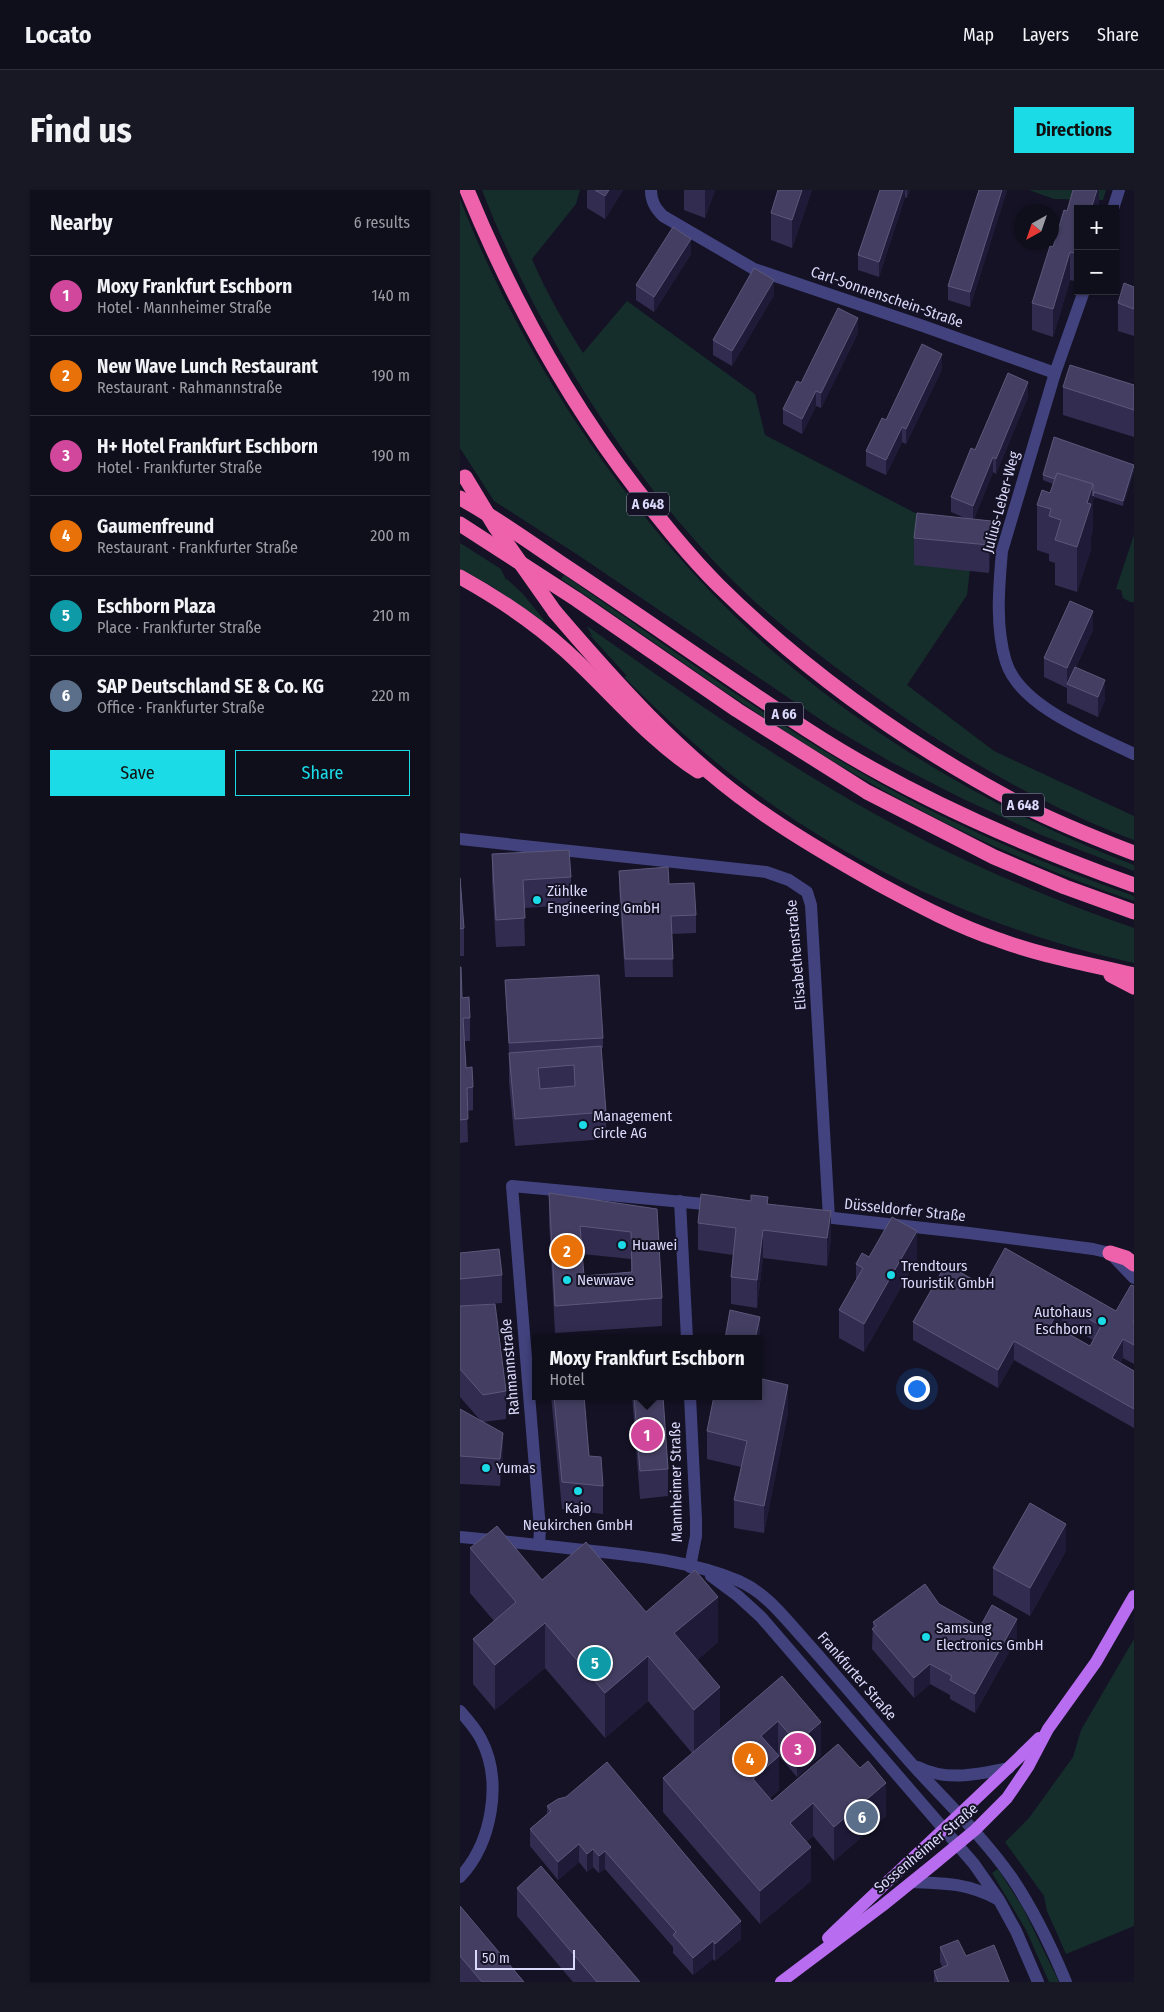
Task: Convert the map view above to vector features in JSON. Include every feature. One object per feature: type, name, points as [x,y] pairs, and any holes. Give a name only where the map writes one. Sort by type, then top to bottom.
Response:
[{"type":"highway","name":"A 648","points":[[467,190],[485,236],[513,294],[579,409],[650,506],[718,585],[767,631],[824,679],[919,745],[1019,803],[1083,833],[1134,853]]},
{"type":"highway","points":[[463,472],[496,528],[554,612],[592,656],[649,716],[752,806]]},
{"type":"highway","name":"A 66","points":[[460,498],[590,582],[808,730],[880,772],[1004,834],[1071,862],[1134,885]]},
{"type":"highway","name":"A 66","points":[[460,524],[576,599],[737,710],[867,792],[994,856],[1065,887],[1134,912]]},
{"type":"highway","points":[[460,577],[491,594],[528,620],[565,650],[676,757],[801,840],[946,919],[999,941],[1054,957],[1134,975]]},
{"type":"highway","points":[[1094,966],[1134,987]]},
{"type":"highway","points":[[1110,1253],[1126,1258],[1134,1264]]},
{"type":"main road","name":"Sossenheimer Straße","points":[[798,1967],[858,1925],[912,1882],[974,1830],[1016,1787],[1048,1730],[1096,1662],[1134,1596]]},
{"type":"main road","name":"Sossenheimer Straße","points":[[781,1982],[1048,1730]]},
{"type":"street","name":"Carl-Sonnenschein-Straße","points":[[651,190],[653,201],[663,216],[754,269],[1055,373]]},
{"type":"street","points":[[1114,205],[1119,190]]},
{"type":"street","points":[[1055,373],[1083,295]]},
{"type":"street","name":"Julius-Leber-Weg","points":[[1055,373],[1002,551],[1000,579],[1002,642],[1006,663],[1022,688],[1049,711],[1079,728],[1134,754]]},
{"type":"street","name":"Elisabethenstraße","points":[[460,839],[766,872],[789,880],[808,892],[813,943],[828,1218]]},
{"type":"street","name":"Rahmannstraße","points":[[539,1545],[540,1528],[512,1186],[680,1201]]},
{"type":"street","points":[[687,1335],[680,1201],[725,1206]]},
{"type":"street","name":"Düsseldorfer Straße","points":[[804,1215],[1065,1245],[1110,1253]]},
{"type":"street","points":[[1110,1253],[1134,1278]]},
{"type":"street","name":"Mannheimer Straße","points":[[690,1400],[696,1536],[694,1568]]},
{"type":"street","name":"Frankfurter Straße","points":[[460,1537],[645,1557],[723,1575],[761,1594],[825,1662],[911,1763],[960,1814],[994,1854],[1027,1901],[1052,1948],[1066,1982]]},
{"type":"street","name":"Frankfurter Straße","points":[[694,1568],[723,1584],[761,1617],[958,1844],[999,1900],[1016,1931],[1038,1982]]},
{"type":"street","points":[[460,1711],[482,1740],[492,1784],[492,1801],[485,1836],[478,1854],[460,1877]]},
{"type":"street","points":[[911,1763],[933,1774],[942,1776],[968,1775],[1009,1768]]},
{"type":"street","points":[[912,1882],[958,1884],[982,1891],[999,1900]]},
{"type":"green space","points":[[482,190],[580,190],[576,204],[532,259],[556,307],[583,353],[627,301],[755,394],[765,435],[973,543],[967,595],[907,685],[994,751],[1134,816],[1134,840],[1036,797],[973,762],[884,703],[784,627],[753,600],[711,558],[670,512],[596,410],[562,355],[532,300],[505,245]]},
{"type":"green space","points":[[1029,190],[1106,190],[1103,200],[1054,199]]},
{"type":"green space","points":[[460,199],[486,261],[517,322],[551,383],[589,442],[630,498],[674,552],[720,602],[769,648],[810,682],[897,745],[942,773],[1036,823],[1134,865],[1134,871],[1039,834],[959,797],[891,762],[830,726],[578,555],[494,501],[460,448]]},
{"type":"green space","points":[[1134,535],[1134,602],[1130,602],[1123,598],[1121,590],[1116,589]]},
{"type":"green space","points":[[460,543],[501,569],[506,580],[523,594],[544,620],[541,623],[493,587],[460,569]]},
{"type":"green space","points":[[564,575],[778,722],[867,776],[939,815],[1049,864],[1134,896],[1134,901],[1041,866],[995,846],[950,825],[862,778],[819,753],[723,690],[561,579]]},
{"type":"green space","points":[[587,626],[764,747],[837,793],[875,814],[938,847],[1002,877],[1134,928],[1134,963],[1082,950],[980,916],[930,895],[835,845],[745,785],[697,746],[624,677],[627,676],[588,633],[592,636]]},
{"type":"green space","points":[[1134,1639],[1134,1926],[1066,1954],[1047,1911],[1044,1896],[1005,1842],[1029,1818],[1073,1757],[1081,1730]]},
{"type":"green space","points":[[998,1869],[1023,1908],[1059,1982],[1049,1982],[1026,1930],[992,1873]]},
{"type":"building","points":[[595,190],[609,190],[605,196]]},
{"type":"building","points":[[778,190],[802,190],[792,220],[771,213]]},
{"type":"building","points":[[880,190],[903,190],[879,262],[858,255]]},
{"type":"building","points":[[979,190],[1002,190],[970,292],[948,286]]},
{"type":"building","points":[[1073,190],[1097,190],[1092,205],[1074,205],[1074,253],[1070,252],[1053,309],[1032,303],[1049,250],[1059,250],[1059,227],[1064,210],[1067,211]]},
{"type":"building","points":[[673,227],[691,239],[654,297],[636,285]]},
{"type":"building","points":[[754,268],[774,280],[732,351],[713,340]]},
{"type":"building","points":[[1124,283],[1134,287],[1134,309],[1118,303]]},
{"type":"building","points":[[838,308],[858,318],[821,393],[816,391],[802,419],[783,409],[797,381],[801,383]]},
{"type":"building","points":[[922,344],[942,354],[906,429],[902,427],[886,460],[866,451],[882,418],[886,420]]},
{"type":"building","points":[[1070,365],[1134,385],[1134,410],[1063,387]]},
{"type":"building","points":[[1008,373],[1028,382],[996,459],[993,457],[973,506],[951,497],[971,448],[975,450]]},
{"type":"building","points":[[1054,437],[1134,465],[1123,501],[1094,492],[1093,496],[1093,484],[1057,473],[1055,479],[1043,475]]},
{"type":"building","points":[[1057,473],[1093,484],[1087,503],[1091,504],[1077,547],[1055,540],[1061,520],[1049,516],[1051,509],[1037,505],[1042,490],[1050,493]]},
{"type":"building","points":[[917,513],[991,521],[989,545],[914,538]]},
{"type":"building","points":[[1070,601],[1093,611],[1067,668],[1044,658]]},
{"type":"building","points":[[1075,667],[1105,680],[1098,697],[1067,684]]},
{"type":"building","points":[[569,850],[571,877],[523,880],[525,918],[496,920],[492,854]]},
{"type":"building","points":[[668,867],[669,884],[694,883],[696,915],[671,916],[673,959],[625,959],[619,871]]},
{"type":"building","points":[[460,878],[464,928],[460,929]]},
{"type":"building","points":[[460,967],[462,998],[469,997],[470,1018],[463,1018],[466,1068],[472,1067],[473,1087],[467,1088],[468,1119],[460,1120]]},
{"type":"building","points":[[599,975],[603,1038],[509,1043],[505,980]]},
{"type":"building","points":[[601,1046],[606,1112],[515,1119],[509,1053]],"holes":[[[574,1065],[575,1086],[540,1089],[538,1068]]]},
{"type":"building","points":[[549,1193],[657,1209],[662,1298],[555,1306]],"holes":[[[580,1226],[631,1232],[632,1272],[584,1276]]]},
{"type":"building","points":[[701,1194],[751,1201],[751,1195],[768,1197],[767,1204],[831,1211],[827,1238],[763,1230],[757,1280],[731,1277],[736,1228],[698,1223]]},
{"type":"building","points":[[892,1217],[917,1231],[864,1324],[839,1310],[863,1268],[856,1264],[862,1253],[869,1257]]},
{"type":"building","points":[[1005,1248],[1116,1311],[1131,1285],[1134,1286],[1134,1345],[1123,1339],[1112,1358],[1134,1371],[1134,1409],[1014,1341],[998,1370],[913,1322],[946,1264],[984,1286]],"holes":[[[1062,1303],[1101,1326],[1090,1346],[1051,1324]]]},
{"type":"building","points":[[499,1249],[502,1275],[460,1279],[460,1253]]},
{"type":"building","points":[[495,1304],[506,1391],[483,1395],[460,1369],[460,1306]]},
{"type":"building","points":[[730,1310],[760,1317],[756,1335],[726,1335]]},
{"type":"building","points":[[762,1379],[788,1385],[764,1506],[734,1500],[747,1441],[707,1431],[713,1400],[762,1400]]},
{"type":"building","points":[[554,1400],[584,1400],[589,1456],[601,1457],[603,1486],[562,1482]]},
{"type":"building","points":[[634,1400],[663,1400],[668,1469],[640,1471]]},
{"type":"building","points":[[460,1409],[503,1433],[500,1459],[460,1456]]},
{"type":"building","points":[[1030,1503],[1066,1524],[1030,1588],[993,1568]]},
{"type":"building","points":[[497,1526],[542,1580],[586,1542],[646,1612],[695,1570],[718,1597],[674,1633],[720,1687],[694,1710],[648,1656],[605,1693],[545,1623],[495,1665],[473,1639],[516,1602],[470,1548]]},
{"type":"building","points":[[925,1584],[939,1604],[980,1627],[992,1605],[1017,1619],[975,1694],[950,1680],[952,1676],[930,1664],[914,1678],[872,1629],[876,1626],[873,1622]]},
{"type":"building","points":[[782,1676],[821,1722],[797,1743],[778,1721],[761,1736],[779,1756],[753,1779],[772,1801],[838,1744],[860,1768],[868,1761],[886,1783],[834,1827],[813,1803],[790,1823],[811,1847],[760,1891],[663,1778]]},
{"type":"building","points":[[607,1762],[741,1921],[715,1944],[713,1941],[693,1958],[673,1935],[676,1932],[605,1851],[599,1856],[593,1849],[587,1854],[579,1844],[558,1862],[530,1829],[551,1811],[547,1806],[558,1799],[566,1797]]},
{"type":"building","points":[[541,1866],[640,1982],[597,1982],[517,1888]]},
{"type":"building","points":[[460,1906],[524,1982],[482,1982],[460,1956]]},
{"type":"building","points":[[958,1940],[966,1956],[994,1945],[1009,1982],[938,1982],[934,1971],[948,1965],[940,1947]]},
{"type":"place","name":"Zühlke Engineering GmbH","points":[[537,900]]},
{"type":"place","name":"Management Circle AG","points":[[583,1125]]},
{"type":"place","name":"Huawei","points":[[622,1245]]},
{"type":"place","name":"New Wave Lunch Restaurant","points":[[567,1251]]},
{"type":"place","name":"Trendtours Touristik GmbH","points":[[891,1275]]},
{"type":"place","name":"Newwave","points":[[567,1280]]},
{"type":"place","name":"Autohaus Eschborn","points":[[1102,1321]]},
{"type":"place","name":"Moxy Frankfurt Eschborn","points":[[647,1435]]},
{"type":"place","name":"Yumas","points":[[486,1468]]},
{"type":"place","name":"Kajo Neukirchen GmbH","points":[[578,1491]]},
{"type":"place","name":"Samsung Electronics GmbH","points":[[926,1637]]},
{"type":"place","name":"Eschborn Plaza","points":[[595,1663]]},
{"type":"place","name":"H+ Hotel Frankfurt Eschborn","points":[[798,1749]]},
{"type":"place","name":"Gaumenfreund","points":[[750,1759]]},
{"type":"place","name":"SAP Deutschland SE & Co. KG","points":[[862,1817]]}]
